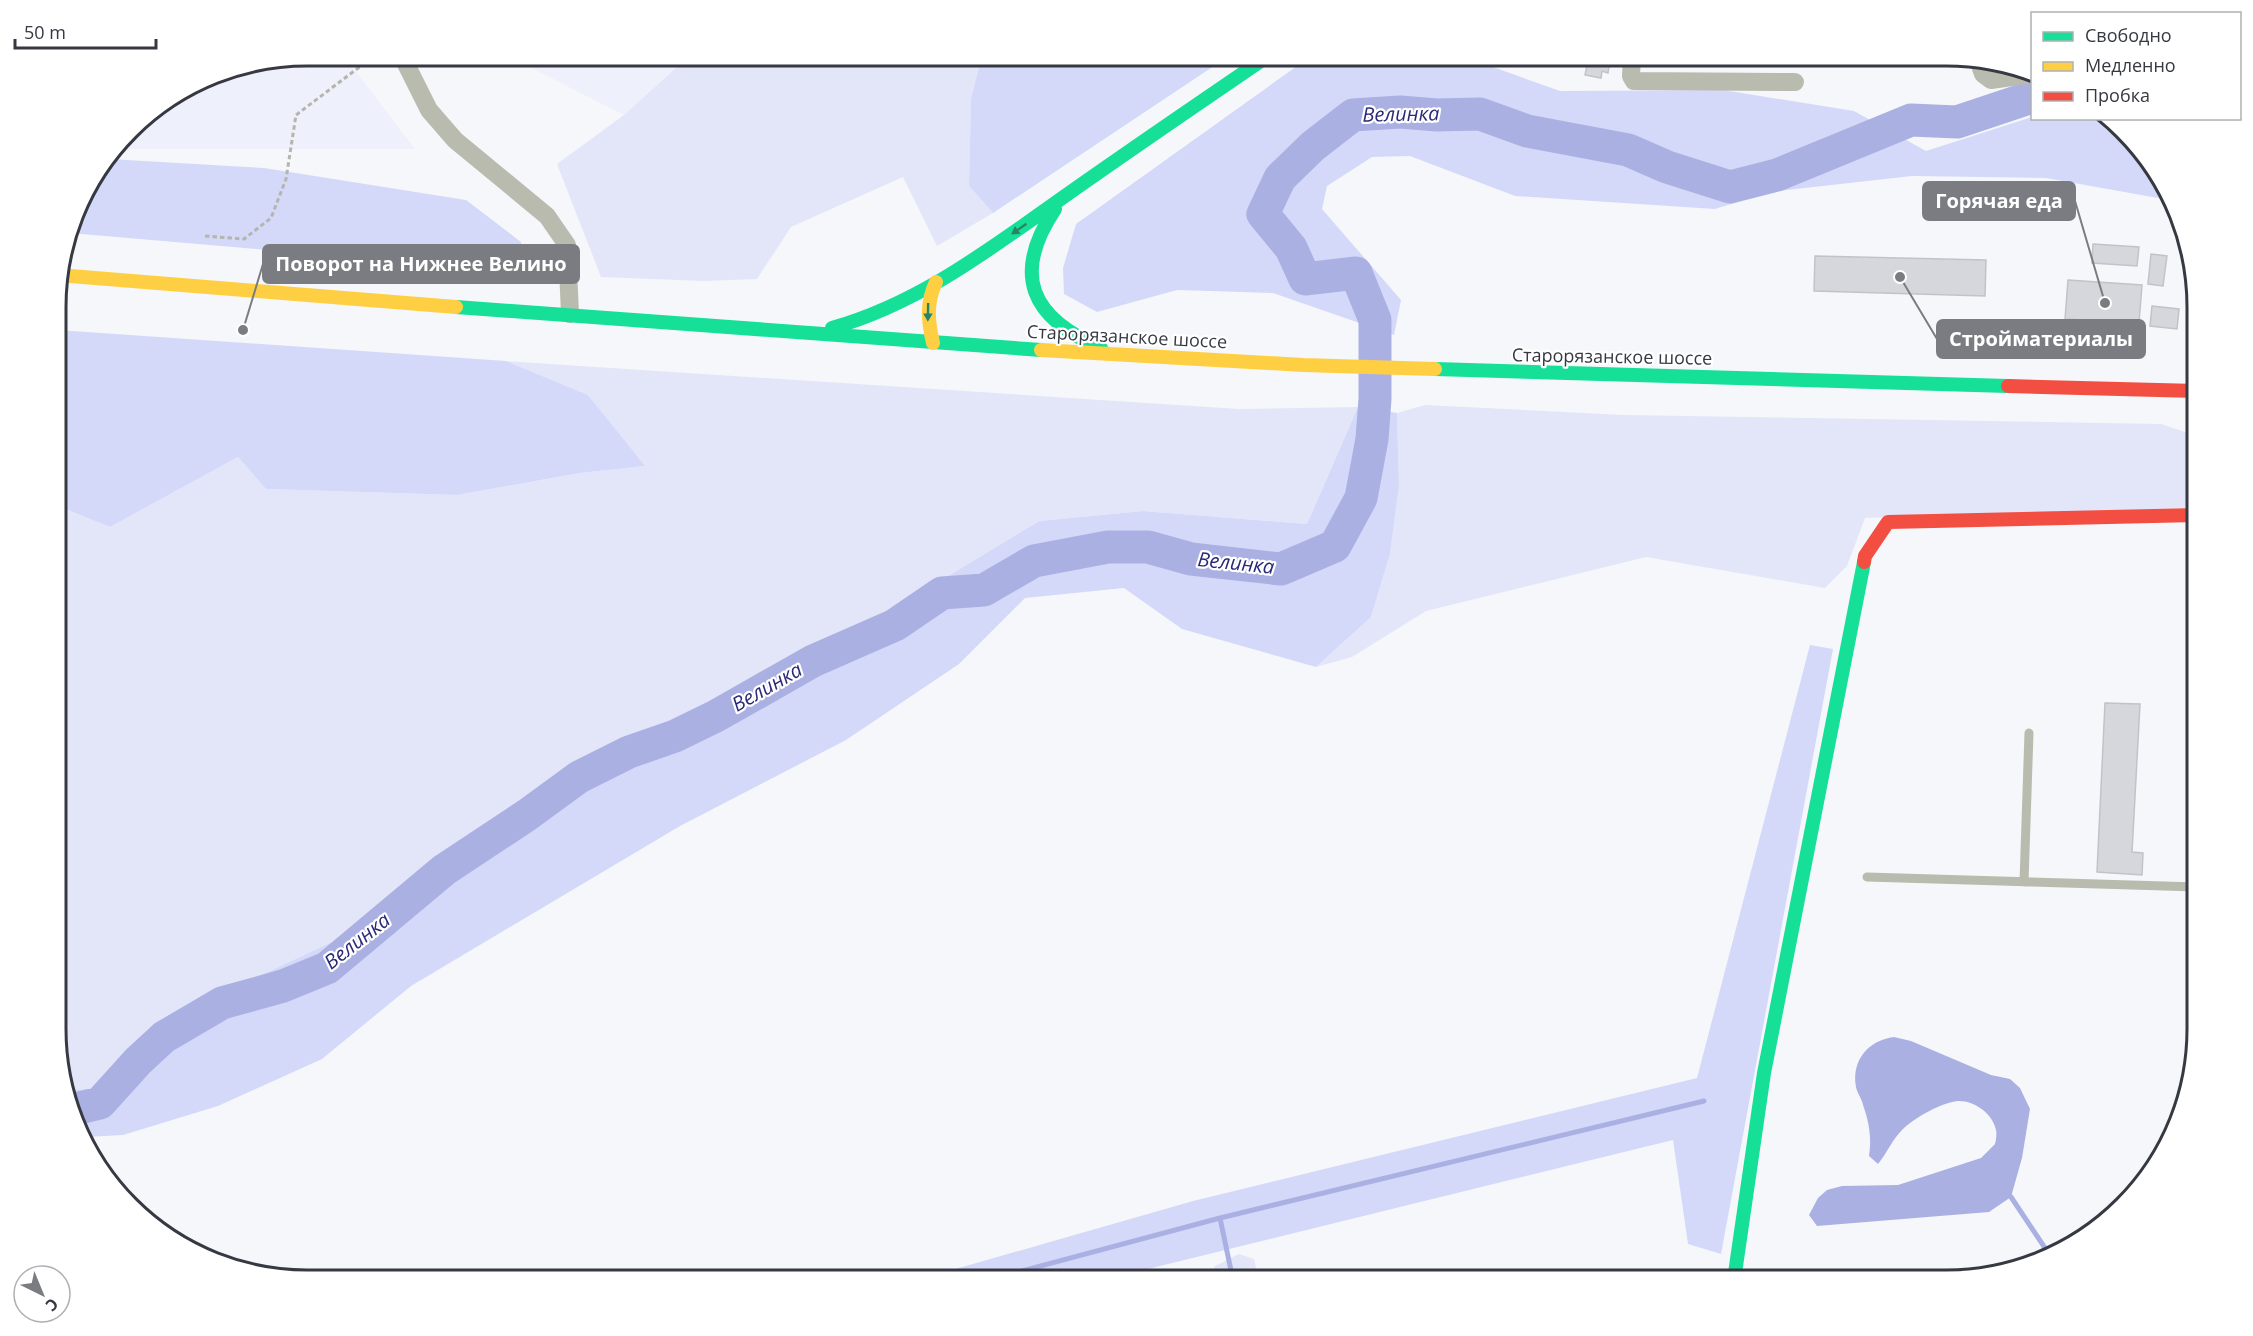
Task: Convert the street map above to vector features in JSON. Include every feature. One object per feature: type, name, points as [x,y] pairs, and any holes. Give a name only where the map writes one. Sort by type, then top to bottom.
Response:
[{"type":"main road","points":[[811,333],[864,319],[888,309],[958,270],[1254,66]]},
{"type":"main road","points":[[1015,349],[1034,327],[1039,313],[1031,260],[1036,239],[1047,219],[1067,195]]},
{"type":"main road","name":"Старорязанское шоссе","points":[[68,276],[201,288],[1015,349],[1303,365],[2187,391]]},
{"type":"main road","points":[[933,343],[927,308],[929,294],[936,282]]},
{"type":"main road","points":[[1036,294],[1048,316],[1064,330],[1090,344],[1119,354]]},
{"type":"main road","points":[[1735,1270],[1764,1073],[1865,556],[1888,522],[2187,515]]},
{"type":"street","points":[[407,66],[429,110],[454,140],[547,216],[567,245],[570,314]]},
{"type":"street","points":[[1632,66],[1631,76],[1634,81],[1795,82]]},
{"type":"street","points":[[1981,69],[1983,74],[1991,80],[2016,76]]},
{"type":"lane","points":[[2024,882],[2030,733]]},
{"type":"lane","points":[[1867,877],[2187,887]]},
{"type":"path","points":[[205,236],[244,240],[271,218],[286,179],[296,115],[361,66]]},
{"type":"shaded area","points":[[352,66],[415,149],[125,149],[160,116],[186,98],[215,84],[244,74],[275,68]]},
{"type":"shaded area","points":[[528,66],[678,66],[624,115]]},
{"type":"shaded area","points":[[678,66],[979,66],[971,98],[969,186],[993,213],[937,246],[903,177],[791,227],[757,279],[704,281],[601,277],[557,164],[624,115]]},
{"type":"shaded area","points":[[979,66],[1214,66],[993,213],[969,186],[971,98]]},
{"type":"shaded area","points":[[1297,66],[1490,66],[1560,91],[1723,90],[1854,111],[1926,151],[2031,117],[2031,120],[2098,120],[2137,160],[2161,199],[2046,178],[1912,176],[1769,192],[1715,209],[1515,196],[1410,156],[1372,157],[1327,186],[1322,209],[1401,300],[1394,335],[1273,293],[1177,290],[1097,312],[1064,294],[1063,268],[1076,224]]},
{"type":"shaded area","points":[[116,159],[264,168],[466,200],[521,242],[525,272],[77,234],[98,186]]},
{"type":"shaded area","points":[[66,331],[506,361],[588,395],[645,466],[580,473],[457,495],[266,489],[238,457],[110,527],[66,509]]},
{"type":"shaded area","points":[[506,361],[1239,409],[1358,407],[1307,524],[1143,511],[1039,521],[872,622],[539,793],[336,940],[187,1010],[94,1088],[74,1090],[68,1061],[66,1029],[66,509],[110,527],[238,457],[266,489],[457,495],[580,473],[644,466],[588,395]]},
{"type":"shaded area","points":[[1425,405],[1624,415],[2161,424],[2187,433],[2187,507],[1865,518],[1847,566],[1825,588],[1646,557],[1426,611],[1352,657],[1316,667],[1371,617],[1390,554],[1399,486],[1397,413]]},
{"type":"shaded area","points":[[1358,407],[1397,413],[1399,486],[1390,554],[1371,617],[1316,667],[1182,629],[1124,588],[1025,598],[959,664],[846,740],[680,826],[411,986],[322,1059],[218,1106],[123,1135],[91,1137],[74,1090],[94,1088],[187,1010],[336,940],[539,793],[872,622],[1039,521],[1143,511],[1307,524]]},
{"type":"shaded area","points":[[1810,645],[1833,649],[1721,1254],[1688,1244],[1673,1140],[1144,1270],[952,1270],[1193,1201],[1697,1078]]},
{"type":"shaded area","points":[[1894,1037],[1911,1041],[1991,1075],[2010,1079],[2020,1088],[2030,1109],[2022,1158],[2011,1197],[1989,1212],[1817,1226],[1809,1215],[1818,1198],[1827,1190],[1842,1186],[1898,1185],[1981,1158],[1995,1144],[1996,1130],[1987,1114],[1971,1103],[1959,1101],[1937,1107],[1907,1125],[1895,1138],[1878,1164],[1869,1156],[1869,1130],[1856,1087],[1856,1068],[1859,1060],[1870,1047],[1877,1042]]},
{"type":"shaded area","points":[[1239,1254],[1254,1259],[1257,1270],[1213,1270],[1215,1266]]},
{"type":"building","points":[[1587,66],[1609,66],[1608,73],[1602,71],[1601,78],[1585,75]]},
{"type":"building","points":[[2093,244],[2139,247],[2137,266],[2092,263]]},
{"type":"building","points":[[2151,254],[2167,256],[2163,286],[2148,284]]},
{"type":"building","points":[[1815,256],[1986,260],[1985,296],[1814,291]]},
{"type":"building","points":[[2068,280],[2142,285],[2139,323],[2065,319]]},
{"type":"building","points":[[2152,306],[2179,309],[2177,329],[2150,326]]},
{"type":"building","points":[[2105,703],[2140,704],[2132,852],[2143,853],[2142,875],[2097,872]]},
{"type":"waterway","name":"Велинка","points":[[79,1108],[100,1103],[138,1061],[164,1037],[222,1003],[283,986],[327,968],[444,870],[579,777],[629,752],[675,736],[716,716],[813,661],[895,625],[942,593],[984,590],[1034,561],[1108,547],[1148,547],[1191,559],[1281,569],[1335,546],[1361,498],[1372,439],[1375,399],[1375,320],[1356,273],[1305,279],[1291,248],[1263,214],[1280,178],[1313,146],[1353,115],[1400,112],[1437,115],[1480,114],[1527,131],[1628,150],[1667,167],[1730,187],[1777,175],[1911,120],[1957,122],[2031,97]]},
{"type":"waterway","points":[[1025,1270],[1220,1218],[1704,1101]]},
{"type":"waterway","points":[[2011,1197],[2045,1249]]},
{"type":"waterway","points":[[1220,1218],[1231,1270]]},
{"type":"traffic: fast","points":[[832,328],[893,305],[950,275],[1253,66]]},
{"type":"traffic: fast","points":[[1055,209],[1041,233],[1034,254],[1032,274],[1035,292],[1044,308],[1058,323],[1101,348]]},
{"type":"traffic: fast","points":[[456,307],[1041,350]]},
{"type":"traffic: fast","points":[[1435,369],[2008,386]]},
{"type":"traffic: fast","points":[[1735,1270],[1764,1073],[1864,562]]},
{"type":"traffic: slow","points":[[68,276],[456,307]]},
{"type":"traffic: slow","points":[[933,343],[929,312],[936,282]]},
{"type":"traffic: slow","points":[[1041,350],[1303,365],[1435,369]]},
{"type":"traffic: jam","points":[[2008,386],[2187,391]]},
{"type":"traffic: jam","points":[[1864,562],[1865,556],[1888,522],[2187,515]]},
{"type":"place","name":"Стройматериалы","points":[[1900,277]]},
{"type":"place","name":"Горячая еда","points":[[2105,303]]},
{"type":"place","name":"Поворот на Нижнее Велино","points":[[243,330]]}]
